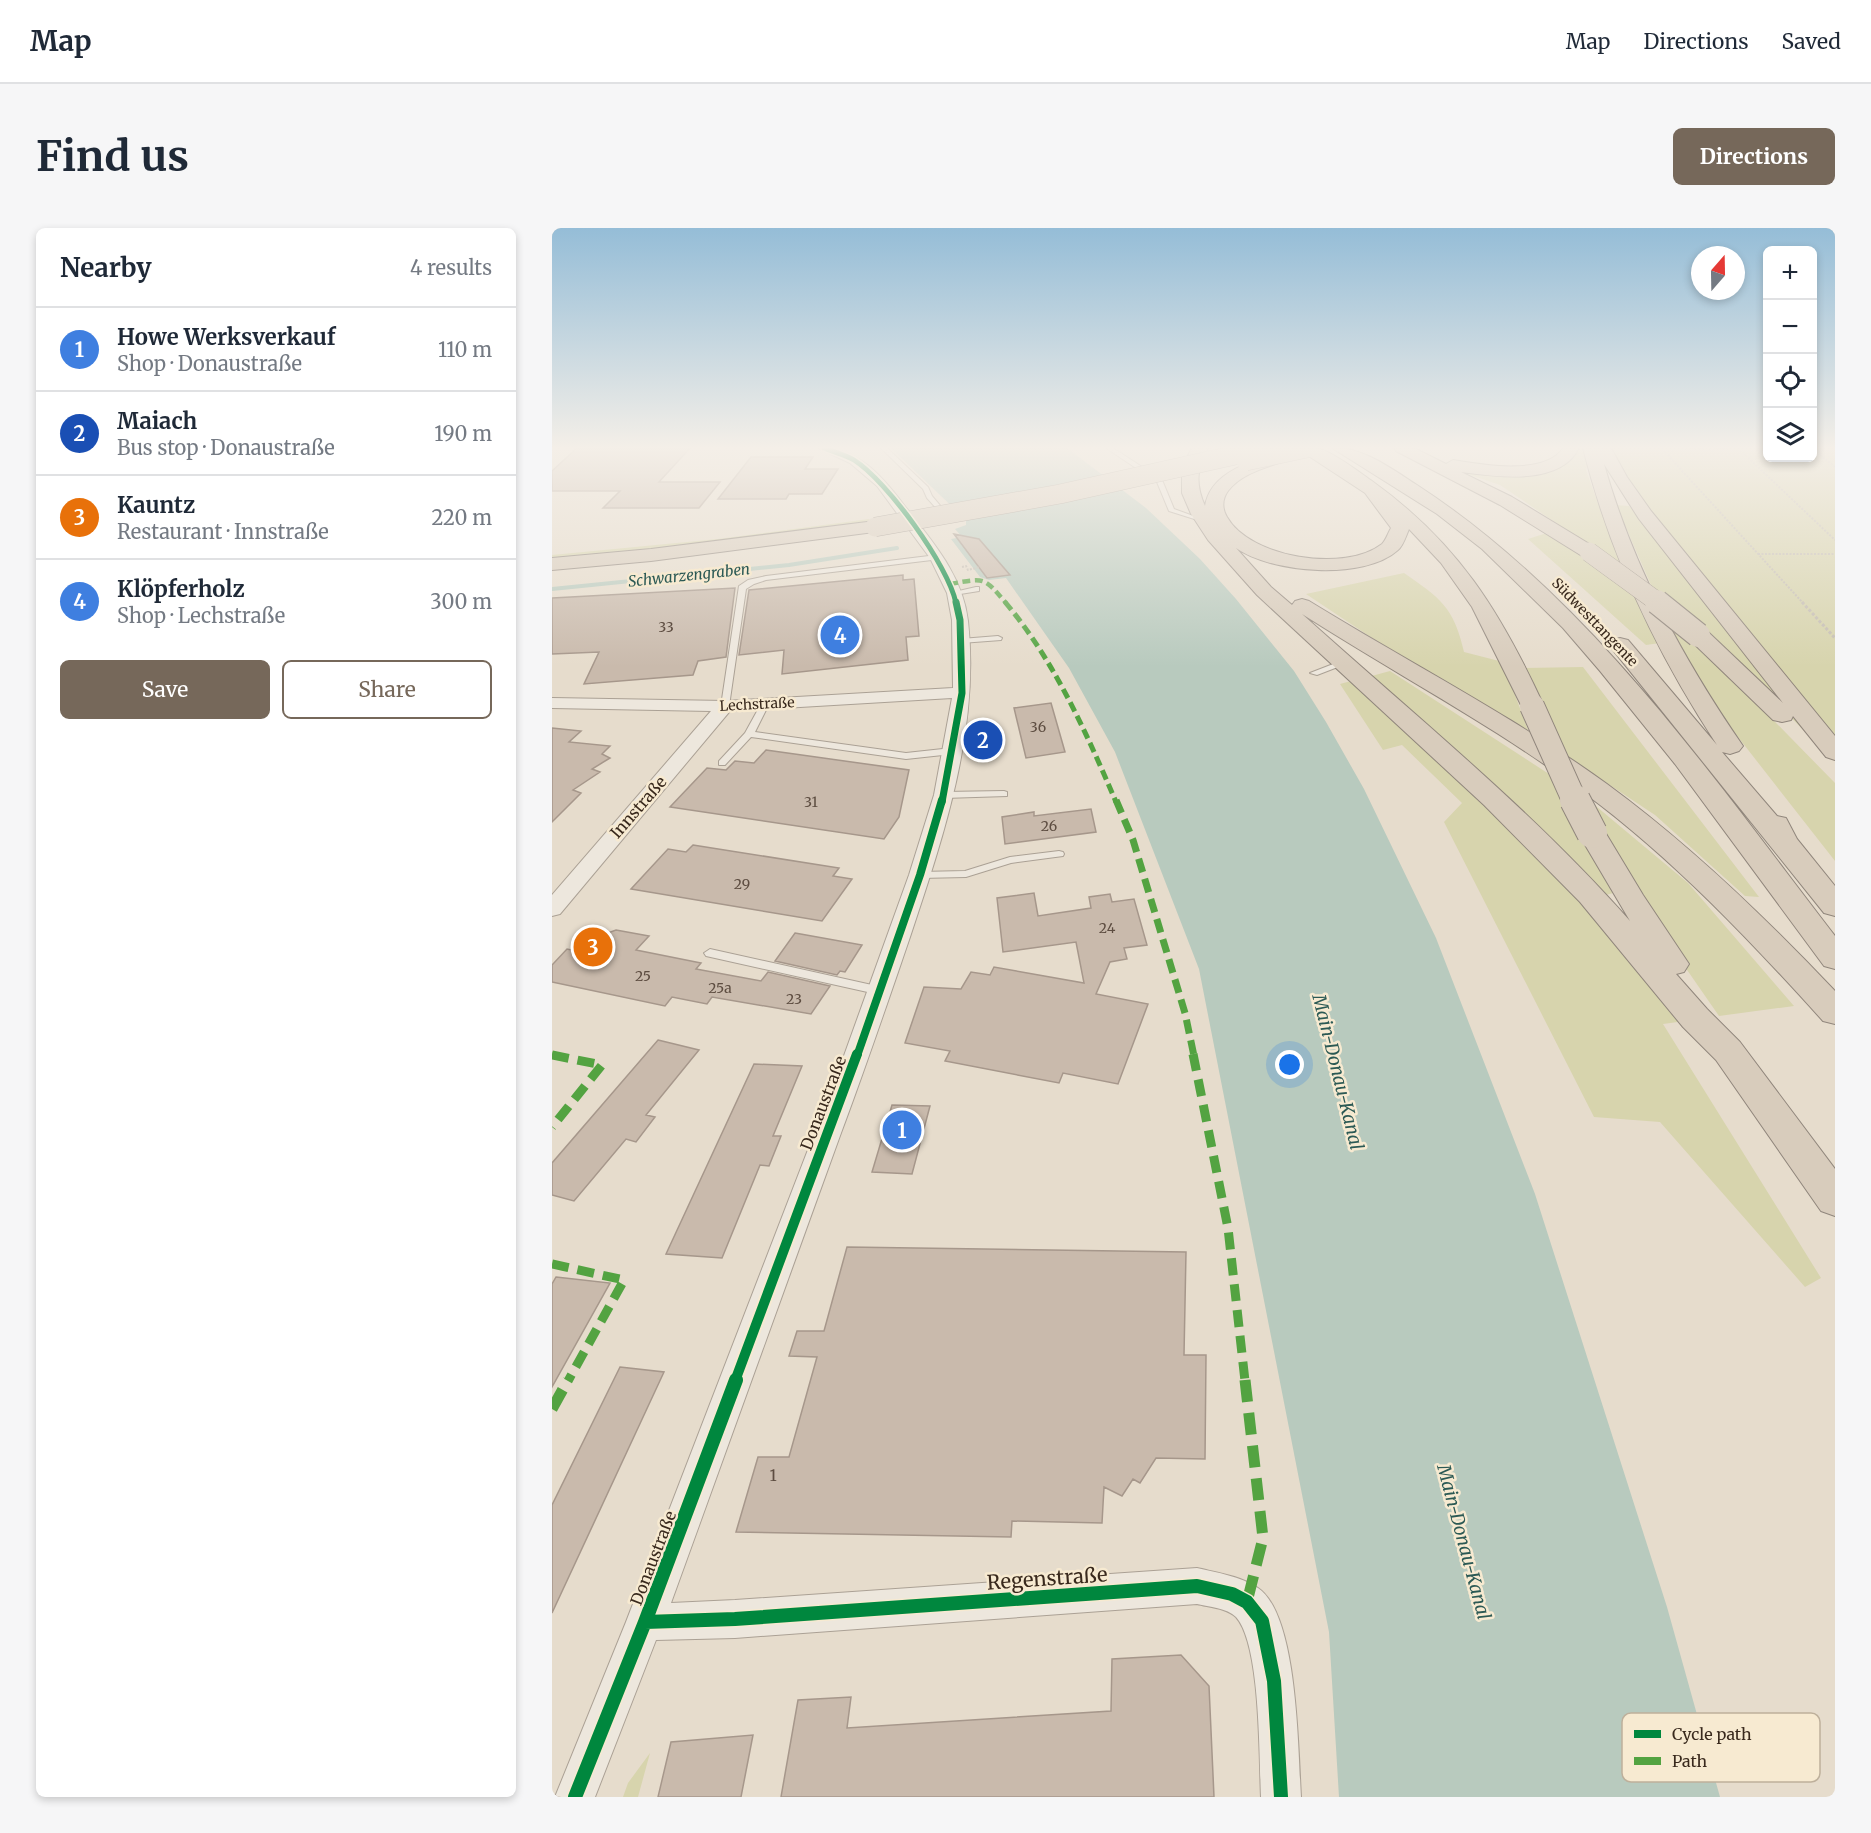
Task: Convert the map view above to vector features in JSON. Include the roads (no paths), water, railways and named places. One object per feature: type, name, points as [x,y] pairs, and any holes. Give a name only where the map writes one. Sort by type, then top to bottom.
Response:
[{"type":"highway","points":[[552,550],[867,521]]},
{"type":"highway","points":[[552,564],[651,555],[869,521]]},
{"type":"highway","points":[[1219,521],[1232,537],[1258,552],[1300,563],[1323,564],[1358,561],[1384,551],[1395,543],[1400,532],[1396,521]]},
{"type":"highway","points":[[1410,521],[1466,582],[1494,625],[1568,788],[1592,833],[1636,907],[1711,1016],[1728,1051]]},
{"type":"highway","name":"Südwesttangente","points":[[1457,521],[1508,560],[1545,595],[1592,646],[1714,797],[1835,958]]},
{"type":"highway","name":"Südwesttangente","points":[[1484,521],[1521,549],[1563,586]]},
{"type":"highway","points":[[1539,521],[1589,552],[1698,635],[1775,708],[1835,771]]},
{"type":"highway","points":[[1613,521],[1661,632],[1697,697],[1761,790],[1784,842],[1835,906]]},
{"type":"highway","points":[[1650,521],[1835,752]]},
{"type":"highway","points":[[1205,522],[1264,591],[1517,822],[1590,895],[1695,1018],[1728,1051],[1835,1199]]},
{"type":"highway","points":[[1235,557],[1327,621],[1525,740],[1596,789],[1652,833],[1713,889],[1782,955],[1835,1012]]},
{"type":"highway","name":"Südwesttangente","points":[[1607,631],[1668,700],[1784,842]]},
{"type":"street","name":"Donaustraße","points":[[575,1797],[645,1622],[881,991],[944,795],[962,693],[960,620],[954,593],[937,557],[911,521]]},
{"type":"street","name":"Lechstraße","points":[[552,703],[725,706],[962,693]]},
{"type":"street","name":"Innstraße","points":[[552,909],[725,706]]},
{"type":"street","name":"Regenstraße","points":[[645,1622],[735,1618],[1197,1586],[1232,1594],[1247,1602],[1257,1615],[1262,1622],[1268,1642],[1274,1681],[1281,1797]]},
{"type":"lane","points":[[913,524],[929,521]]},
{"type":"lane","points":[[725,706],[742,588],[750,582],[766,578],[937,557]]},
{"type":"lane","points":[[954,593],[976,589]]},
{"type":"lane","points":[[961,641],[998,638]]},
{"type":"lane","points":[[1314,673],[1344,663]]},
{"type":"lane","points":[[722,763],[749,734],[765,704]]},
{"type":"lane","points":[[749,734],[906,756],[952,751]]},
{"type":"lane","points":[[944,795],[1004,794]]},
{"type":"lane","points":[[920,875],[966,874],[1015,859],[1059,854]]},
{"type":"lane","points":[[710,953],[881,991]]},
{"type":"water","name":"Main-Donau-Kanal","points":[[966,521],[1160,521],[1200,559],[1236,599],[1294,671],[1326,722],[1364,789],[1436,938],[1535,1194],[1667,1607],[1697,1713],[1622,1713],[1622,1782],[1716,1782],[1720,1797],[1339,1797],[1329,1632],[1199,969],[1115,752],[1069,668],[1006,578],[989,580],[980,577],[951,539],[962,537],[955,529],[966,525]]},
{"type":"waterway","name":"Schwarzengraben","points":[[552,589],[789,565],[897,548]]},
{"type":"place","name":"Klöpferholz","points":[[840,635]]},
{"type":"place","name":"Maiach","points":[[983,740]]},
{"type":"place","name":"Kauntz","points":[[593,947]]},
{"type":"place","name":"Howe Werksverkauf","points":[[902,1130]]}]
